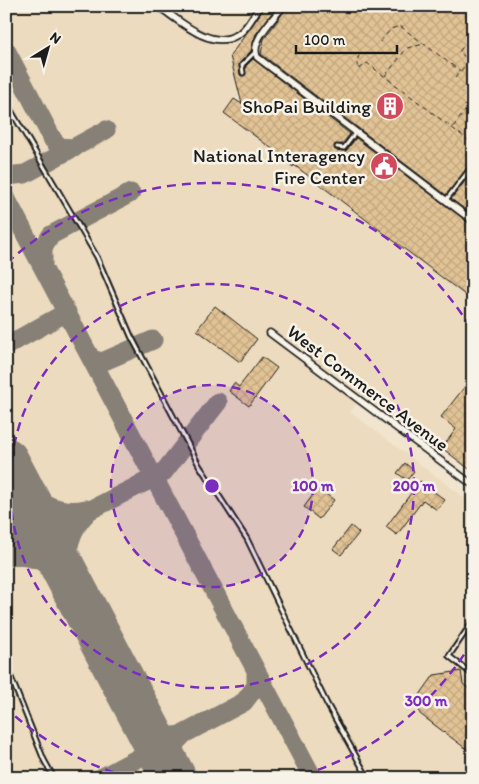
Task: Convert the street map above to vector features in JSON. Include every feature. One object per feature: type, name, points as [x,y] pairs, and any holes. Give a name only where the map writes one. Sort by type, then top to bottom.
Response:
[{"type":"street","points":[[158,6],[205,37],[216,40],[236,36],[260,6]]},
{"type":"street","points":[[283,6],[258,41],[255,52],[262,62],[473,221]]},
{"type":"street","name":"West Commerce Avenue","points":[[270,333],[473,485]]},
{"type":"lane","points":[[243,73],[242,65],[255,52]]},
{"type":"lane","points":[[6,102],[97,257],[131,336],[199,465],[247,540],[323,695],[368,778]]},
{"type":"lane","points":[[337,147],[344,148],[356,132]]},
{"type":"lane","points":[[446,200],[473,165]]},
{"type":"lane","points":[[473,622],[449,656],[473,675]]},
{"type":"lane","points":[[6,665],[44,760],[54,778]]},
{"type":"path","points":[[380,42],[391,29],[397,26],[404,28],[460,72]]},
{"type":"path","points":[[473,33],[459,52],[473,63]]},
{"type":"path","points":[[385,76],[407,48],[424,44]]},
{"type":"path","points":[[360,54],[356,62],[360,69],[367,63],[472,143]]},
{"type":"path","points":[[456,78],[465,66]]},
{"type":"path","points":[[452,128],[471,103],[473,104]]},
{"type":"path","points":[[468,184],[473,176]]},
{"type":"shaded area","points":[[6,6],[266,6],[228,58],[232,62],[240,94],[225,113],[473,301],[473,376],[441,417],[456,429],[442,448],[366,392],[350,412],[473,504],[473,778],[6,778]]},
{"type":"building","points":[[266,6],[277,6],[256,34],[251,51],[239,64],[240,75],[245,75],[246,66],[253,59],[350,134],[342,144],[335,145],[335,150],[346,151],[356,138],[473,226],[473,301],[294,165],[293,167],[278,156],[279,154],[224,113],[234,99],[242,104],[230,56]]},
{"type":"building","points":[[288,6],[473,6],[473,162],[446,195],[261,54],[264,39]]},
{"type":"building","points":[[473,171],[473,215],[451,199]]},
{"type":"building","points":[[215,306],[257,339],[240,362],[197,330]]},
{"type":"building","points":[[262,357],[277,368],[249,406],[229,391],[234,383],[239,387]]},
{"type":"building","points":[[473,376],[473,472],[442,448],[456,429],[441,417]]},
{"type":"building","points":[[405,463],[414,471],[407,480],[397,473]]},
{"type":"building","points":[[420,481],[445,500],[437,510],[423,500],[397,535],[386,527]]},
{"type":"building","points":[[318,488],[334,500],[319,519],[304,507]]},
{"type":"building","points":[[351,526],[359,533],[341,555],[333,549]]},
{"type":"building","points":[[461,671],[463,684],[473,692],[473,754],[420,714],[417,699],[434,675]]},
{"type":"taxiway","points":[[6,50],[53,140],[60,147],[74,148]]},
{"type":"taxiway","points":[[6,176],[25,174],[106,130]]},
{"type":"taxiway","points":[[43,266],[43,248],[51,235],[131,193]]},
{"type":"taxiway","points":[[6,198],[313,778]]},
{"type":"taxiway","points":[[6,346],[67,312]]},
{"type":"taxiway","points":[[92,359],[102,362],[153,340]]},
{"type":"taxiway","points":[[6,553],[163,473],[218,402]]},
{"type":"taxiway","points":[[20,486],[35,498],[58,509],[86,509]]},
{"type":"taxiway","points":[[6,549],[19,527],[22,511],[20,486]]},
{"type":"taxiway","points":[[71,582],[68,564],[69,546],[75,530],[86,514]]},
{"type":"taxiway","points":[[6,557],[16,556],[42,561],[57,570],[71,582]]},
{"type":"taxiway","points":[[101,778],[244,702],[256,686],[256,671]]},
{"type":"taxiway","points":[[142,717],[158,733],[168,736],[180,735]]},
{"type":"taxiway","points":[[174,778],[171,755],[174,745],[182,736]]},
{"type":"runway","points":[[6,460],[174,778]]},
{"type":"place","name":"ShoPai Building","points":[[390,106]]},
{"type":"place","name":"National Interagency Fire Center","points":[[384,166]]}]
